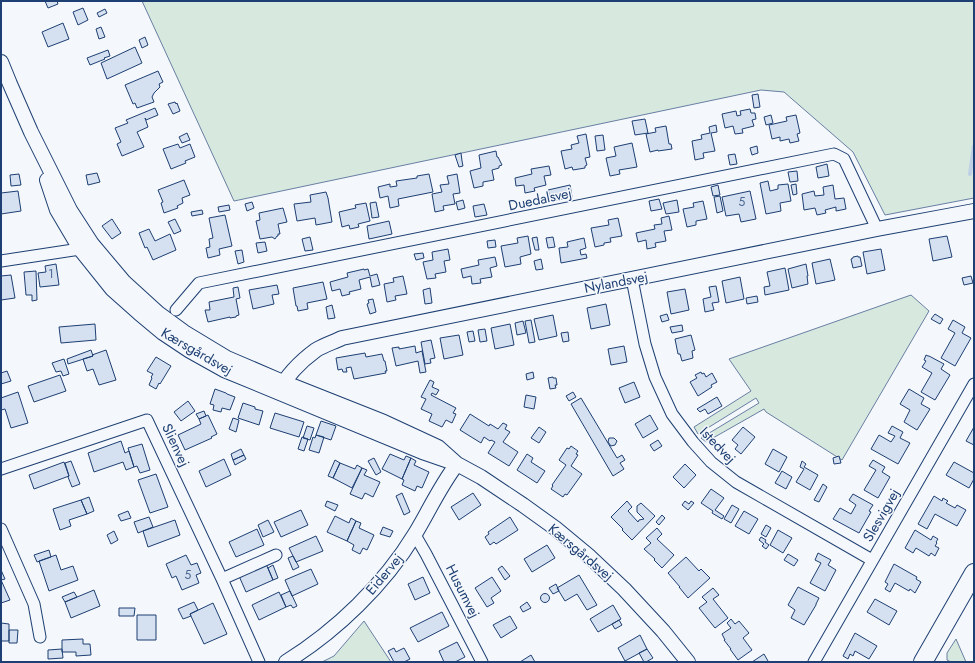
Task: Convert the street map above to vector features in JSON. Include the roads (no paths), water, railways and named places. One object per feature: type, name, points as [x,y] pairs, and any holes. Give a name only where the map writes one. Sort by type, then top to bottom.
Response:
[{"type":"main road","points":[[923,662],[974,573]]},
{"type":"street","name":"Kærsgårdsvej","points":[[1,62],[31,132],[70,210],[86,246],[158,313],[184,332],[227,358],[281,387],[391,425],[438,447],[457,464],[481,477],[523,504],[590,557],[624,589],[663,631],[688,662]]},
{"type":"street","name":"Duedalsvej","points":[[176,310],[199,283],[834,154],[844,159],[877,229]]},
{"type":"street","name":"Nylandsvej","points":[[281,387],[298,366],[317,350],[342,338],[877,229],[974,211]]},
{"type":"street","points":[[1,261],[86,246]]},
{"type":"street","name":"Istedvej","points":[[632,279],[645,344],[654,377],[672,414],[693,442],[711,462],[736,482],[872,560]]},
{"type":"street","name":"Slesvigvej","points":[[814,662],[974,384]]},
{"type":"street","name":"Slienvej","points":[[1,469],[147,420],[222,579],[259,662]]},
{"type":"street","name":"Eidervej","points":[[286,662],[337,626],[378,585],[398,560],[415,535],[448,475],[457,464]]},
{"type":"street","points":[[1,530],[34,604],[40,637]]},
{"type":"street","name":"Husumvej","points":[[415,535],[482,662]]},
{"type":"street","points":[[222,579],[276,555]]},
{"type":"waterway","points":[[970,174],[974,146]]}]
